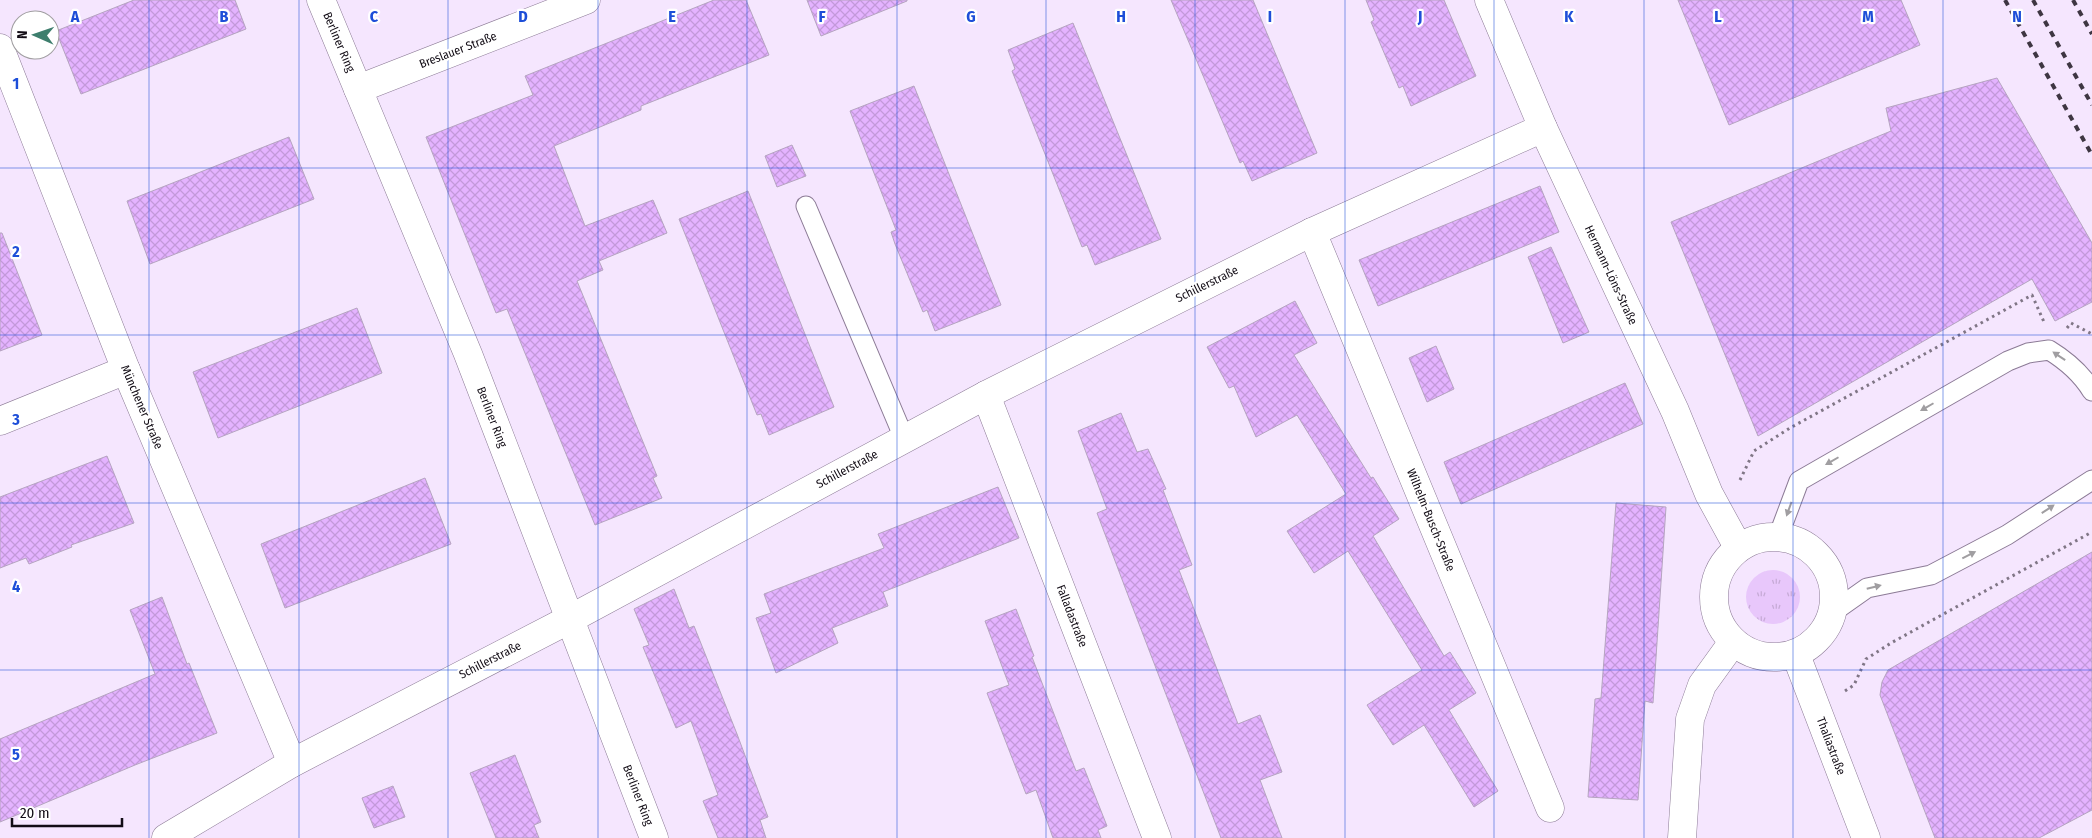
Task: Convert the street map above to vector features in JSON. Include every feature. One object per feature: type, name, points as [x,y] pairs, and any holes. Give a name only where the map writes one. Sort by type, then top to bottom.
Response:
[{"type":"street","name":"Berliner Ring","points":[[321,0],[468,354],[654,838]]},
{"type":"street","name":"Breslauer Straße","points":[[358,89],[586,0]]},
{"type":"street","name":"Hermann-Löns-Straße","points":[[1489,0],[1543,128],[1675,411],[1709,494],[1738,547]]},
{"type":"street","name":"Münchener Straße","points":[[0,48],[126,370],[292,763]]},
{"type":"street","name":"Schillerstraße","points":[[166,838],[292,763],[570,618],[986,395],[1312,232],[1543,128]]},
{"type":"street","name":"Wilhelm-Busch-Straße","points":[[1312,232],[1550,808]]},
{"type":"street","points":[[0,421],[126,370]]},
{"type":"street","name":"Falladastraße","points":[[986,395],[1157,838]]},
{"type":"street","points":[[1778,537],[1799,542],[1816,554],[1829,571],[1834,591],[1833,612],[1820,638],[1796,655],[1774,658],[1752,654],[1733,642],[1722,628],[1715,611],[1714,592],[1718,574],[1738,547],[1760,539],[1778,537]]},
{"type":"street","points":[[1682,838],[1690,720],[1702,685],[1733,642]]},
{"type":"street","name":"Thaliastraße","points":[[1796,655],[1866,838]]},
{"type":"lane","points":[[806,206],[904,438]]},
{"type":"lane","points":[[1778,537],[1799,481],[2008,362],[2028,353],[2049,350],[2065,360],[2078,372],[2092,391]]},
{"type":"lane","points":[[1833,612],[1867,588],[1931,575],[2007,535],[2092,480]]},
{"type":"path","points":[[1709,494],[1740,479],[1754,451],[1790,428],[2032,295]]},
{"type":"path","points":[[2071,323],[2092,334]]},
{"type":"path","points":[[1815,703],[1835,697],[1854,685],[1866,659],[1891,643],[2092,532]]},
{"type":"green space","points":[[1768,570],[1778,570],[1788,574],[1796,582],[1800,597],[1796,612],[1788,620],[1778,624],[1768,624],[1758,620],[1750,612],[1746,602],[1746,592],[1750,582],[1758,574]]},
{"type":"building","points":[[134,0],[235,0],[246,29],[81,94],[60,41],[60,29]]},
{"type":"building","points":[[714,0],[746,0],[769,55],[641,106],[641,110],[554,146],[585,226],[653,200],[667,233],[599,261],[603,270],[577,281],[657,476],[653,478],[662,498],[595,525],[507,309],[496,313],[426,137],[533,95],[525,76]]},
{"type":"building","points":[[807,0],[907,0],[907,1],[821,36]]},
{"type":"building","points":[[1171,0],[1253,0],[1317,153],[1252,181],[1243,161],[1240,163]]},
{"type":"building","points":[[1366,0],[1444,0],[1476,76],[1411,106],[1403,86],[1399,88],[1371,22],[1374,20]]},
{"type":"building","points":[[1678,0],[1901,0],[1920,45],[1729,125]]},
{"type":"building","points":[[1073,23],[1161,239],[1095,265],[1087,245],[1082,247],[1012,71],[1015,69],[1008,50]]},
{"type":"building","points":[[1997,78],[2092,243],[2092,302],[2055,321],[2032,279],[1758,436],[1671,222],[1891,131],[1886,108]]},
{"type":"building","points":[[914,86],[1001,305],[935,331],[927,310],[923,312],[895,244],[891,232],[896,230],[850,111]]},
{"type":"building","points":[[289,137],[314,199],[150,264],[127,201]]},
{"type":"building","points":[[792,145],[806,176],[777,187],[765,156]]},
{"type":"building","points":[[1540,186],[1559,232],[1378,306],[1359,260]]},
{"type":"building","points":[[748,191],[834,407],[769,435],[761,414],[757,415],[679,219]]},
{"type":"building","points":[[0,233],[2,233],[42,335],[0,351]]},
{"type":"building","points":[[1551,247],[1589,332],[1563,343],[1528,257]]},
{"type":"building","points":[[1295,301],[1317,343],[1294,355],[1399,519],[1373,536],[1444,656],[1450,652],[1476,693],[1449,710],[1498,791],[1474,807],[1424,725],[1393,745],[1367,705],[1422,670],[1348,551],[1314,573],[1287,531],[1346,494],[1297,415],[1256,437],[1234,386],[1229,388],[1207,347]]},
{"type":"building","points":[[357,308],[382,373],[218,438],[193,372]]},
{"type":"building","points":[[1436,346],[1454,389],[1427,402],[1409,358]]},
{"type":"building","points":[[1625,383],[1643,424],[1461,504],[1444,462]]},
{"type":"building","points":[[1121,413],[1137,452],[1148,449],[1166,489],[1163,490],[1192,565],[1179,570],[1238,724],[1260,715],[1282,772],[1260,780],[1282,838],[1221,838],[1126,590],[1097,513],[1107,509],[1078,431]]},
{"type":"building","points":[[107,456],[134,523],[71,545],[72,547],[29,564],[26,558],[0,568],[0,497]]},
{"type":"building","points":[[425,478],[451,544],[285,608],[261,544]]},
{"type":"building","points":[[998,487],[1019,538],[883,592],[888,606],[832,628],[838,643],[776,673],[756,618],[771,613],[764,594],[884,548],[878,534]]},
{"type":"building","points":[[1616,503],[1666,507],[1653,703],[1645,701],[1638,800],[1588,797],[1595,699],[1601,698]]},
{"type":"building","points":[[2092,552],[2092,810],[2039,838],[1935,838],[1880,695],[1882,682],[1888,670]]},
{"type":"building","points":[[674,589],[689,628],[694,626],[768,817],[760,820],[766,838],[718,838],[703,801],[718,795],[691,721],[676,728],[643,647],[649,645],[634,609]]},
{"type":"building","points":[[162,597],[187,664],[189,663],[217,733],[135,765],[0,822],[0,739],[155,674],[130,610]]},
{"type":"building","points":[[1016,609],[1034,656],[1032,657],[1076,771],[1084,768],[1107,826],[1098,830],[1101,838],[1053,838],[1036,790],[1026,794],[987,693],[1009,685],[985,621]]},
{"type":"building","points":[[515,755],[541,822],[534,825],[539,838],[496,838],[470,773]]},
{"type":"building","points":[[393,786],[405,817],[374,828],[362,798]]},
{"type":"railway","points":[[2005,0],[2092,155]]},
{"type":"railway","points":[[2033,0],[2092,105]]},
{"type":"railway","points":[[2073,0],[2092,34]]}]
